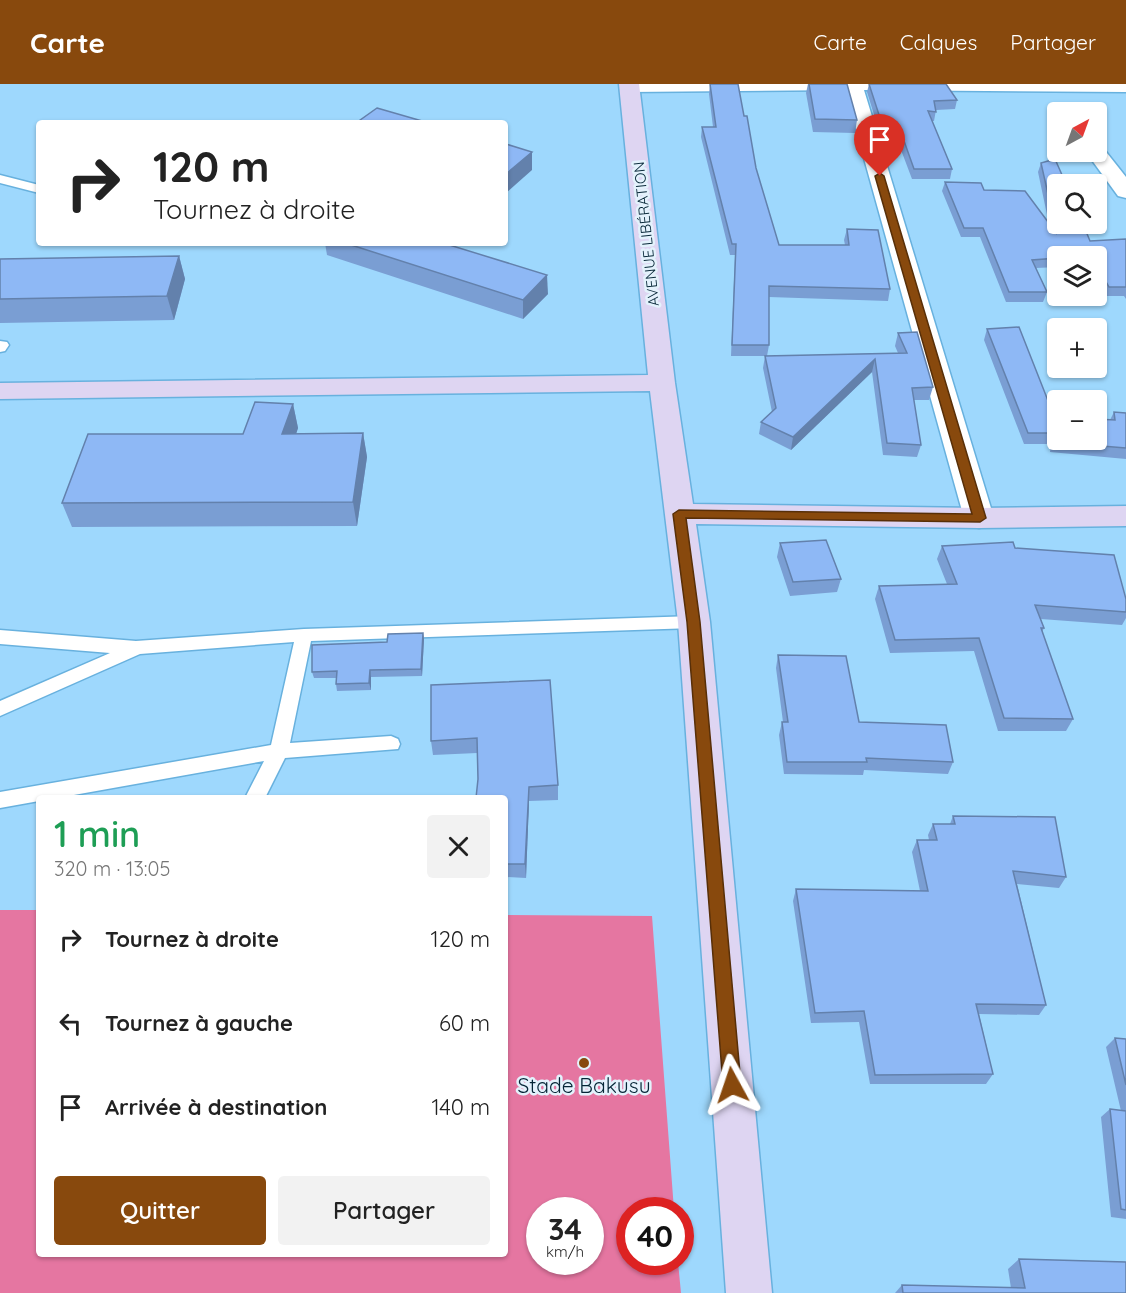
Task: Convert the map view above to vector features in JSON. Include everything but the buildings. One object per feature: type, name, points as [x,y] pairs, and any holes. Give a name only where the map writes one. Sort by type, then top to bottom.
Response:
[{"type":"street","points":[[853,84],[980,518]]},
{"type":"street","points":[[629,85],[1126,86]]},
{"type":"street","name":"AVENUE LIBÉRATION","points":[[629,85],[679,514]]},
{"type":"street","points":[[1047,86],[1059,102]]},
{"type":"street","points":[[1104,162],[1126,191]]},
{"type":"street","points":[[0,391],[662,383]]},
{"type":"street","points":[[749,1293],[694,622],[679,514],[980,518],[1126,516]]},
{"type":"lane","points":[[0,179],[36,188]]},
{"type":"lane","points":[[0,637],[136,648],[304,635],[694,622]]},
{"type":"lane","points":[[257,795],[279,752],[304,635]]},
{"type":"lane","points":[[0,709],[136,648]]},
{"type":"lane","points":[[0,800],[279,752],[392,744]]},
{"type":"shaded area","name":"Stade Bakusu","points":[[0,910],[36,910],[36,1257],[508,1257],[508,915],[652,916],[673,1197],[616,1197],[616,1275],[679,1275],[681,1293],[0,1293]]},
{"type":"place","name":"Stade Bakusu","points":[[584,1063]]},
{"type":"route","points":[[732,1085],[694,622],[679,514],[980,518],[880,176]]}]
